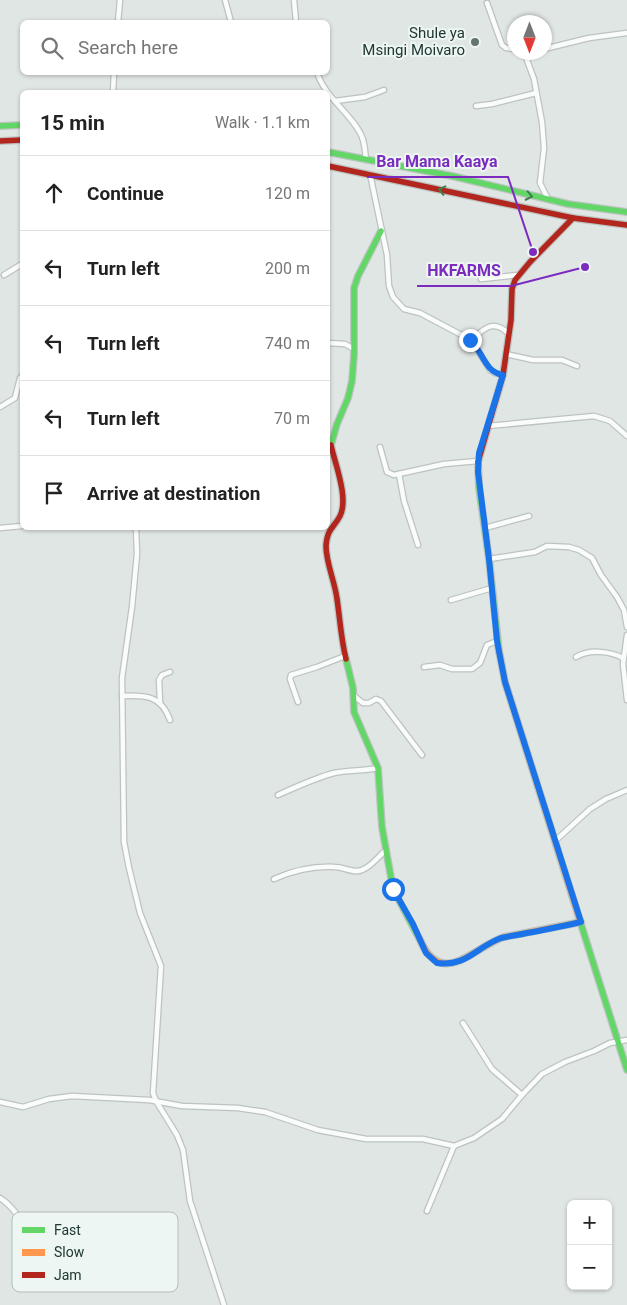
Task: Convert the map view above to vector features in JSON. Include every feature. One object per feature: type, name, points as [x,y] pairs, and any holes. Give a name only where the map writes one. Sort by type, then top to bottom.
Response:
[{"type":"main road","points":[[0,126],[20,125]]},
{"type":"main road","points":[[0,141],[20,140]]},
{"type":"main road","points":[[330,152],[468,180],[548,200],[589,208],[627,212]]},
{"type":"main road","points":[[330,166],[464,195],[497,204],[572,218],[627,225]]},
{"type":"main road","points":[[464,195],[468,180]]},
{"type":"main road","points":[[497,204],[501,188]]},
{"type":"main road","points":[[572,218],[518,275],[512,289],[503,375],[478,461],[479,488],[489,559],[497,641],[505,682],[627,1070]]},
{"type":"main road","points":[[330,443],[350,390],[354,349],[352,304],[354,284],[381,230]]},
{"type":"main road","points":[[330,450],[343,496],[340,516],[330,529]]},
{"type":"main road","points":[[330,530],[326,548],[337,598],[339,628],[344,656],[356,718],[378,768],[386,850],[395,895],[413,924],[426,953],[437,963],[464,960],[502,938],[581,922]]},
{"type":"street","points":[[118,20],[120,0]]},
{"type":"street","points":[[225,0],[230,20]]},
{"type":"street","points":[[294,0],[296,20]]},
{"type":"street","points":[[487,3],[502,45],[507,48]]},
{"type":"street","points":[[552,46],[589,38],[627,33]]},
{"type":"street","points":[[528,60],[534,79],[544,136],[540,184],[548,200]]},
{"type":"street","points":[[113,90],[114,75]]},
{"type":"street","points":[[318,75],[327,90]]},
{"type":"street","points":[[335,101],[366,97],[384,90]]},
{"type":"street","points":[[476,106],[536,93]]},
{"type":"street","points":[[330,94],[359,132],[366,160]]},
{"type":"street","points":[[370,174],[387,255],[391,294],[394,299],[404,308],[420,313],[470,340],[490,370],[503,375]]},
{"type":"street","points":[[4,275],[20,265]]},
{"type":"street","points":[[480,278],[518,275]]},
{"type":"street","points":[[470,340],[491,326],[500,326],[508,334]]},
{"type":"street","points":[[330,343],[345,344],[354,349]]},
{"type":"street","points":[[506,354],[533,360],[562,360],[577,366]]},
{"type":"street","points":[[0,407],[15,398],[20,378]]},
{"type":"street","points":[[488,426],[594,416],[610,421],[627,436]]},
{"type":"street","points":[[380,447],[387,472],[390,475],[444,464],[478,461]]},
{"type":"street","points":[[399,474],[404,501],[418,545]]},
{"type":"street","points":[[485,528],[529,516]]},
{"type":"street","points":[[0,528],[20,526]]},
{"type":"street","points":[[136,530],[135,579],[122,668],[123,825],[126,855],[140,913],[161,966],[153,1087],[156,1101],[174,1128],[183,1150],[190,1201],[224,1305]]},
{"type":"street","points":[[489,559],[535,552],[547,546],[569,546],[580,550],[592,558],[601,575],[620,602],[624,610],[627,627]]},
{"type":"street","points":[[451,600],[492,588]]},
{"type":"street","points":[[627,635],[624,658],[627,700]]},
{"type":"street","points":[[424,667],[440,665],[452,670],[472,669],[480,663],[487,645],[497,641]]},
{"type":"street","points":[[576,657],[593,652],[613,654],[624,658]]},
{"type":"street","points":[[298,702],[290,679],[291,675],[344,656]]},
{"type":"street","points":[[160,702],[159,680],[170,672]]},
{"type":"street","points":[[353,695],[366,704],[376,699],[381,701],[422,755]]},
{"type":"street","points":[[122,696],[153,698],[164,706],[170,720]]},
{"type":"street","points":[[278,795],[333,773],[378,768]]},
{"type":"street","points":[[555,841],[596,805],[611,796],[627,790]]},
{"type":"street","points":[[274,879],[316,868],[337,867],[360,871],[369,866],[386,850]]},
{"type":"street","points":[[463,1023],[492,1069],[522,1095]]},
{"type":"street","points":[[0,1102],[12,1106],[27,1106],[44,1100],[72,1096],[138,1099],[182,1106],[238,1108],[265,1112],[318,1130],[366,1139],[423,1139],[454,1146],[474,1138],[502,1119],[542,1074],[565,1062],[619,1040],[627,1040]]},
{"type":"street","points":[[427,1211],[454,1146]]},
{"type":"street","points":[[0,1198],[10,1204],[15,1212]]},
{"type":"traffic: fast","points":[[0,126],[20,125]]},
{"type":"traffic: fast","points":[[330,152],[452,176],[568,204],[627,212]]},
{"type":"traffic: fast","points":[[331,445],[352,381],[354,288],[358,276],[381,231]]},
{"type":"traffic: fast","points":[[478,462],[479,488],[499,651]]},
{"type":"traffic: fast","points":[[346,659],[353,688],[354,712],[378,768],[382,827],[393,889],[420,940]]},
{"type":"traffic: fast","points":[[580,921],[627,1070]]},
{"type":"traffic: slow","points":[[499,651],[505,682],[580,921]]},
{"type":"traffic: slow","points":[[420,940],[429,954],[438,962],[448,963],[469,956],[504,937],[581,922]]},
{"type":"traffic: jam","points":[[0,141],[20,140]]},
{"type":"traffic: jam","points":[[330,166],[573,218],[627,225]]},
{"type":"traffic: jam","points":[[478,462],[503,375],[511,320],[512,289],[515,280],[573,218]]},
{"type":"traffic: jam","points":[[331,445],[343,500],[340,516],[328,536],[326,552],[336,593],[346,659]]},
{"type":"place","name":"Shule ya Msingi Moivaro","points":[[475,42]]},
{"type":"place","name":"Bar Mama Kaaya","points":[[533,252]]},
{"type":"place","name":"HKFARMS","points":[[585,267]]},
{"type":"route","points":[[393,889],[413,924],[428,957],[440,964],[464,960],[498,939],[581,922],[505,682],[497,641],[489,559],[479,488],[478,461],[503,375],[490,370],[474,343],[470,340]]}]
